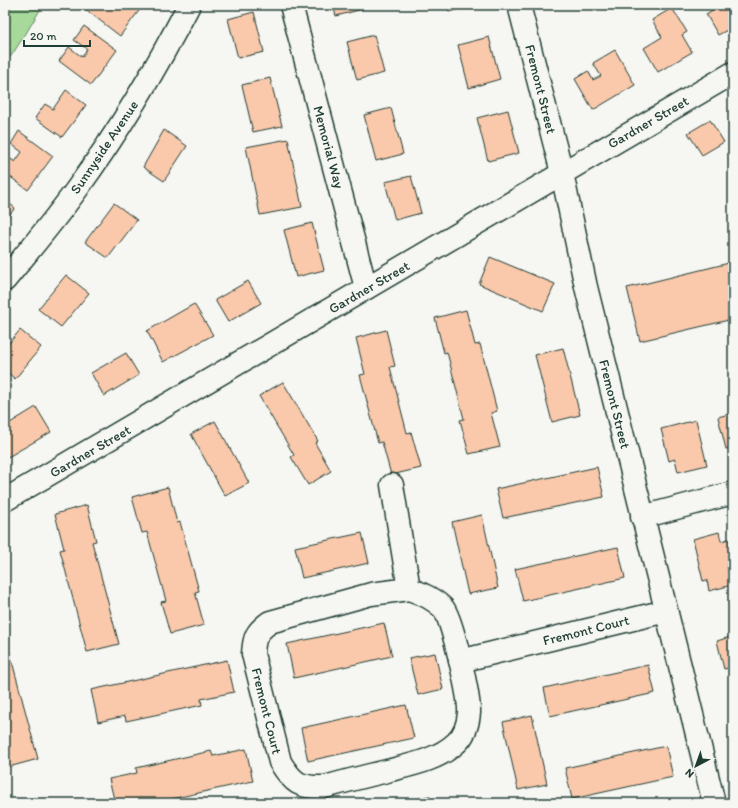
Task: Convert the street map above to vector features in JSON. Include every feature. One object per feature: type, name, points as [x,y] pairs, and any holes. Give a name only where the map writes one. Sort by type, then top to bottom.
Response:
[{"type":"street","name":"Sunnyside Avenue","points":[[5,280],[77,189],[108,144],[144,87],[189,5]]},
{"type":"street","name":"Memorial Way","points":[[291,5],[366,288]]},
{"type":"street","name":"Fremont Street","points":[[519,5],[562,173],[586,288],[714,803]]},
{"type":"street","name":"Gardner Street","points":[[5,500],[733,73]]},
{"type":"street","points":[[392,485],[409,589]]},
{"type":"street","points":[[642,517],[733,493]]},
{"type":"street","name":"Fremont Court","points":[[409,589],[430,598],[444,609],[451,624],[460,661],[468,696],[469,712],[467,727],[457,743],[443,753],[424,761],[325,787],[310,788],[297,783],[288,776],[280,762],[253,654],[254,641],[260,628],[270,622],[371,594],[409,589]]},
{"type":"street","name":"Fremont Court","points":[[460,661],[666,611]]},
{"type":"green space","points":[[5,5],[43,5],[5,65]]},
{"type":"building","points":[[87,5],[104,5],[108,8],[111,5],[137,5],[141,8],[120,36],[85,9]]},
{"type":"building","points":[[333,5],[362,5],[363,9],[336,16]]},
{"type":"building","points":[[447,5],[475,5],[449,12]]},
{"type":"building","points":[[721,5],[733,5],[733,27],[718,35],[706,14]]},
{"type":"building","points":[[672,8],[687,32],[682,35],[692,52],[658,72],[644,48],[662,37],[652,20]]},
{"type":"building","points":[[254,12],[264,52],[238,58],[228,19]]},
{"type":"building","points":[[84,26],[117,50],[91,85],[59,61],[69,47],[82,57],[87,49],[74,40]]},
{"type":"building","points":[[374,35],[384,73],[357,80],[347,42]]},
{"type":"building","points":[[489,37],[500,79],[469,88],[458,45]]},
{"type":"building","points":[[615,50],[635,85],[593,110],[575,79],[588,71],[593,80],[601,76],[593,63]]},
{"type":"building","points":[[270,78],[282,126],[253,132],[242,85]]},
{"type":"building","points":[[66,90],[86,105],[62,137],[35,118],[45,104],[53,109]]},
{"type":"building","points":[[391,108],[403,154],[376,161],[364,115]]},
{"type":"building","points":[[508,110],[519,153],[488,161],[477,118]]},
{"type":"building","points":[[710,120],[724,142],[702,155],[688,133]]},
{"type":"building","points":[[164,130],[187,146],[164,181],[143,167]]},
{"type":"building","points":[[19,131],[53,156],[28,190],[5,173],[5,155],[15,162],[22,152],[11,144]]},
{"type":"building","points":[[288,139],[302,207],[260,215],[246,147]]},
{"type":"building","points":[[411,176],[421,213],[395,220],[385,182]]},
{"type":"building","points":[[5,200],[15,208],[5,220]]},
{"type":"building","points":[[114,203],[137,220],[108,258],[85,242]]},
{"type":"building","points":[[312,223],[324,270],[296,277],[284,230]]},
{"type":"building","points":[[490,257],[555,284],[543,311],[479,284]]},
{"type":"building","points":[[733,262],[733,319],[640,341],[627,288]]},
{"type":"building","points":[[66,275],[89,293],[61,327],[38,309]]},
{"type":"building","points":[[248,281],[261,303],[228,322],[215,300]]},
{"type":"building","points":[[194,304],[213,335],[163,362],[147,331]]},
{"type":"building","points":[[466,310],[475,345],[480,344],[497,411],[491,413],[500,447],[469,454],[460,420],[464,419],[447,352],[444,353],[435,318]]},
{"type":"building","points":[[20,330],[41,347],[15,379],[5,370],[5,348]]},
{"type":"building","points":[[386,330],[395,366],[390,367],[407,433],[411,432],[421,468],[391,475],[382,442],[378,443],[360,375],[365,374],[356,338]]},
{"type":"building","points":[[563,348],[580,415],[552,422],[535,355]]},
{"type":"building","points":[[126,353],[139,375],[104,396],[91,373]]},
{"type":"building","points":[[283,382],[318,441],[315,443],[331,471],[308,485],[291,457],[294,455],[259,396]]},
{"type":"building","points":[[36,407],[51,432],[8,457],[5,452],[5,426]]},
{"type":"building","points":[[733,413],[733,448],[726,449],[718,417]]},
{"type":"building","points":[[696,420],[707,465],[678,472],[675,459],[669,461],[661,429]]},
{"type":"building","points":[[215,421],[249,483],[225,496],[191,434]]},
{"type":"building","points":[[597,467],[604,497],[503,518],[496,489]]},
{"type":"building","points":[[168,487],[177,523],[180,522],[199,591],[195,592],[204,625],[170,634],[161,602],[166,601],[147,532],[142,533],[132,497]]},
{"type":"building","points":[[87,505],[96,541],[92,542],[119,644],[87,652],[60,550],[64,549],[55,514]]},
{"type":"building","points":[[482,515],[498,588],[468,594],[452,522]]},
{"type":"building","points":[[719,532],[721,541],[729,539],[733,555],[733,563],[727,564],[732,585],[709,591],[707,580],[703,581],[693,539]]},
{"type":"building","points":[[362,533],[369,563],[302,578],[295,547]]},
{"type":"building","points":[[618,547],[625,578],[523,601],[515,569]]},
{"type":"building","points":[[384,623],[392,656],[294,678],[287,644]]},
{"type":"building","points":[[5,635],[38,759],[5,768]]},
{"type":"building","points":[[733,636],[733,667],[724,669],[717,641]]},
{"type":"building","points":[[435,653],[443,689],[418,695],[409,658]]},
{"type":"building","points":[[227,660],[234,692],[201,699],[202,705],[126,721],[125,716],[98,722],[91,690]]},
{"type":"building","points":[[648,665],[655,693],[550,716],[544,688]]},
{"type":"building","points":[[406,705],[414,738],[308,761],[301,728]]},
{"type":"building","points":[[532,715],[547,784],[518,790],[503,722]]},
{"type":"building","points":[[666,746],[673,777],[572,799],[565,768]]},
{"type":"building","points":[[246,749],[253,781],[153,803],[115,803],[109,779],[137,773],[136,768],[211,751],[213,756]]},
{"type":"building","points":[[429,796],[430,803],[397,803]]}]
